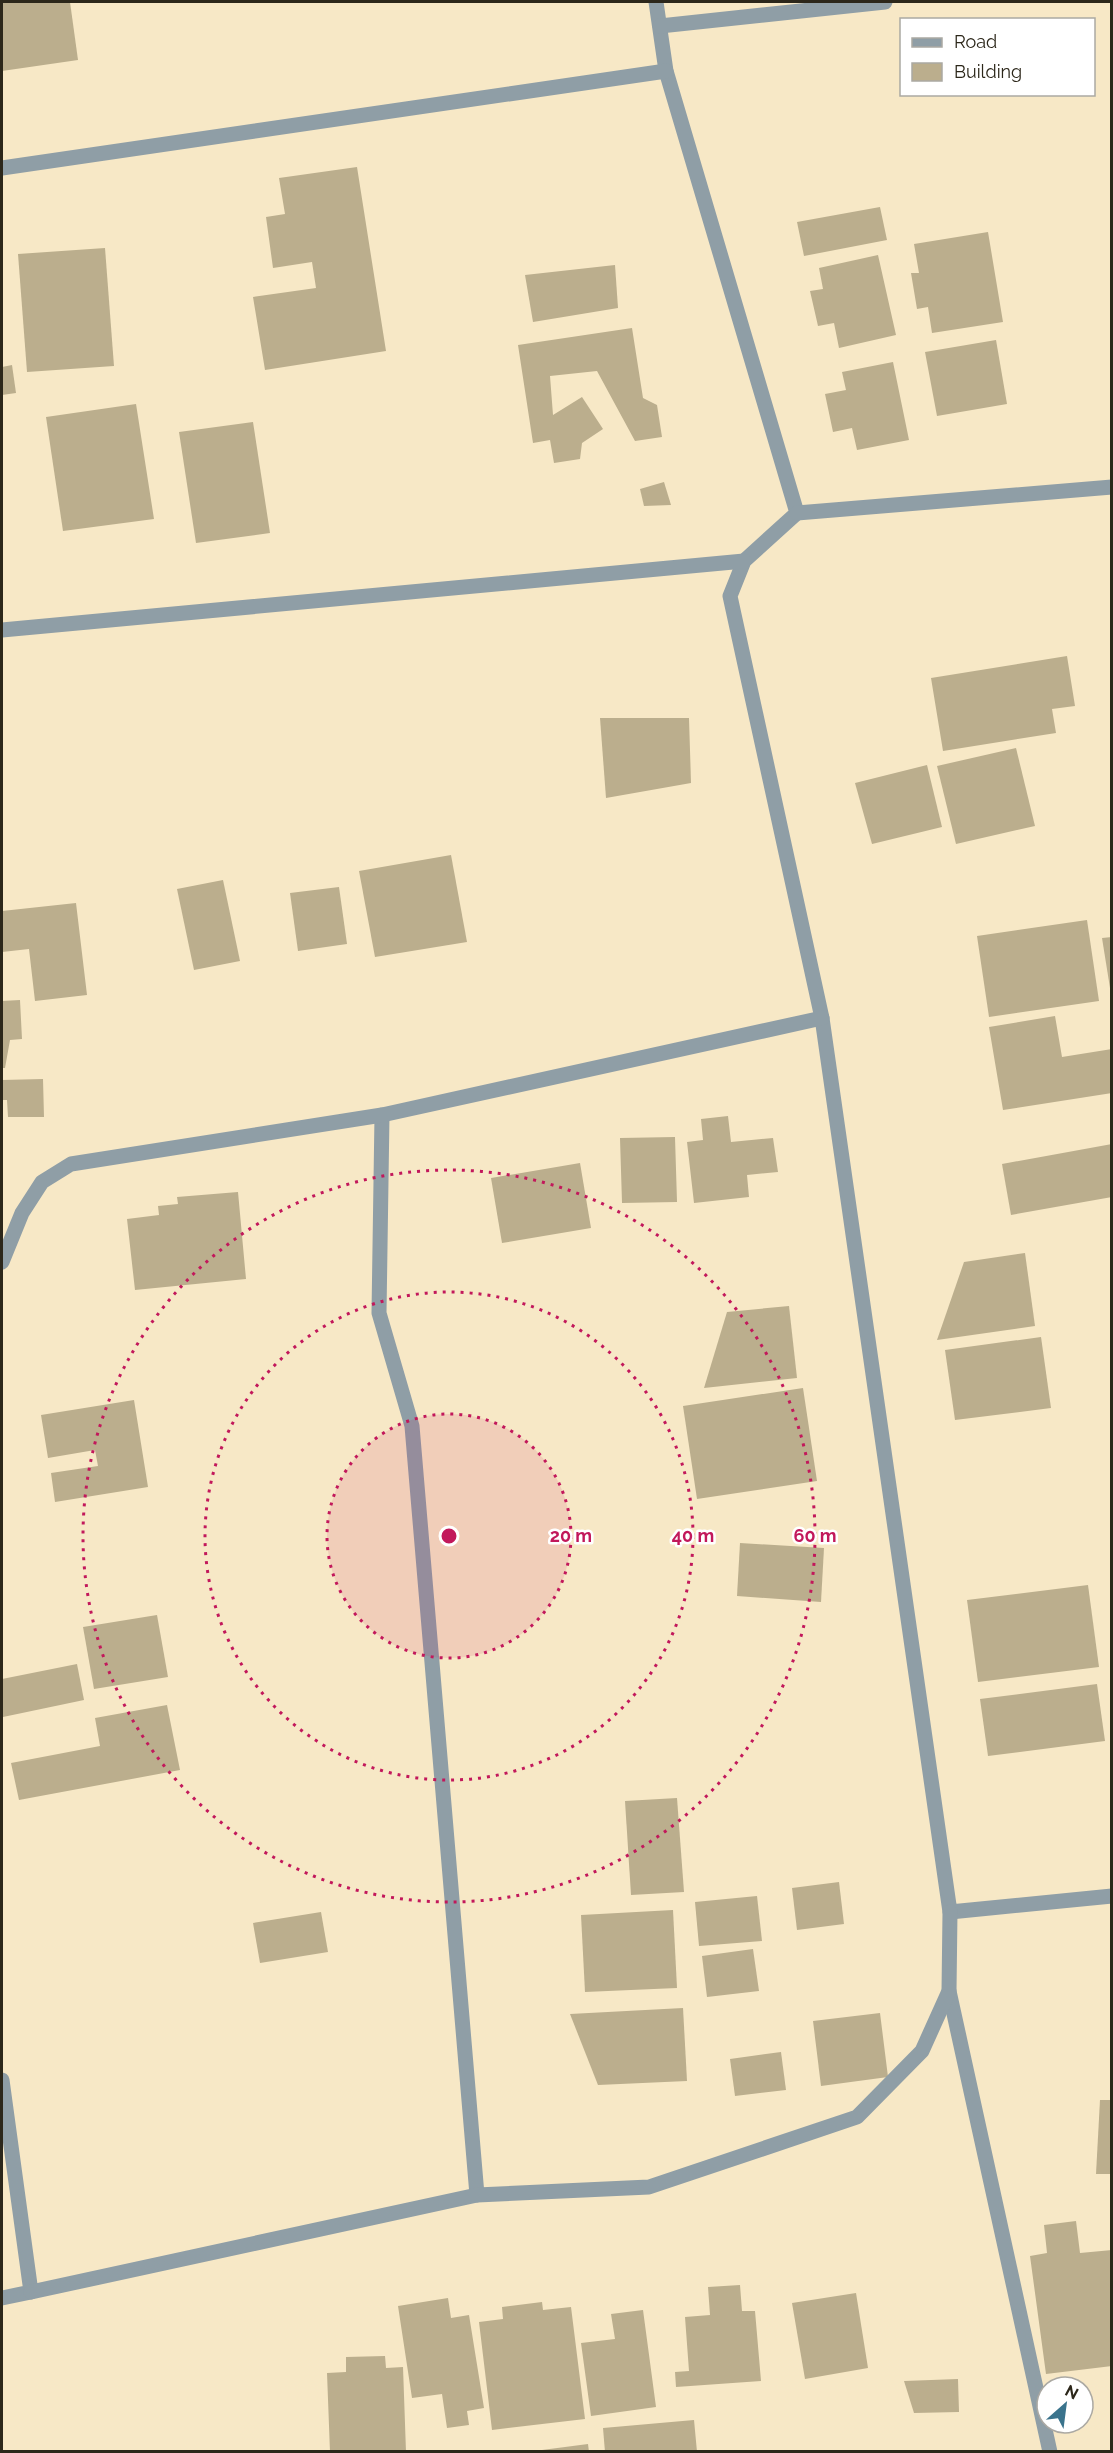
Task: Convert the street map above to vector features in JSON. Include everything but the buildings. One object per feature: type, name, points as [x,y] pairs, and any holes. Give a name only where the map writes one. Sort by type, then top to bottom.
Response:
[{"type":"street","points":[[656,2],[666,71],[797,513]]},
{"type":"street","points":[[660,26],[885,2]]},
{"type":"street","points":[[2,168],[666,71]]},
{"type":"street","points":[[1050,2451],[949,1991],[950,1912],[822,1018],[730,596],[744,561],[797,513],[1112,487]]},
{"type":"street","points":[[2,630],[744,561]]},
{"type":"street","points":[[2,1263],[22,1213],[42,1182],[71,1164],[382,1115],[822,1018]]},
{"type":"street","points":[[382,1115],[379,1313],[412,1426],[477,2195]]},
{"type":"street","points":[[950,1912],[1112,1896]]},
{"type":"street","points":[[2,2298],[477,2195],[649,2187],[857,2117],[922,2051],[949,1991]]},
{"type":"street","points":[[2,2080],[31,2292]]}]
